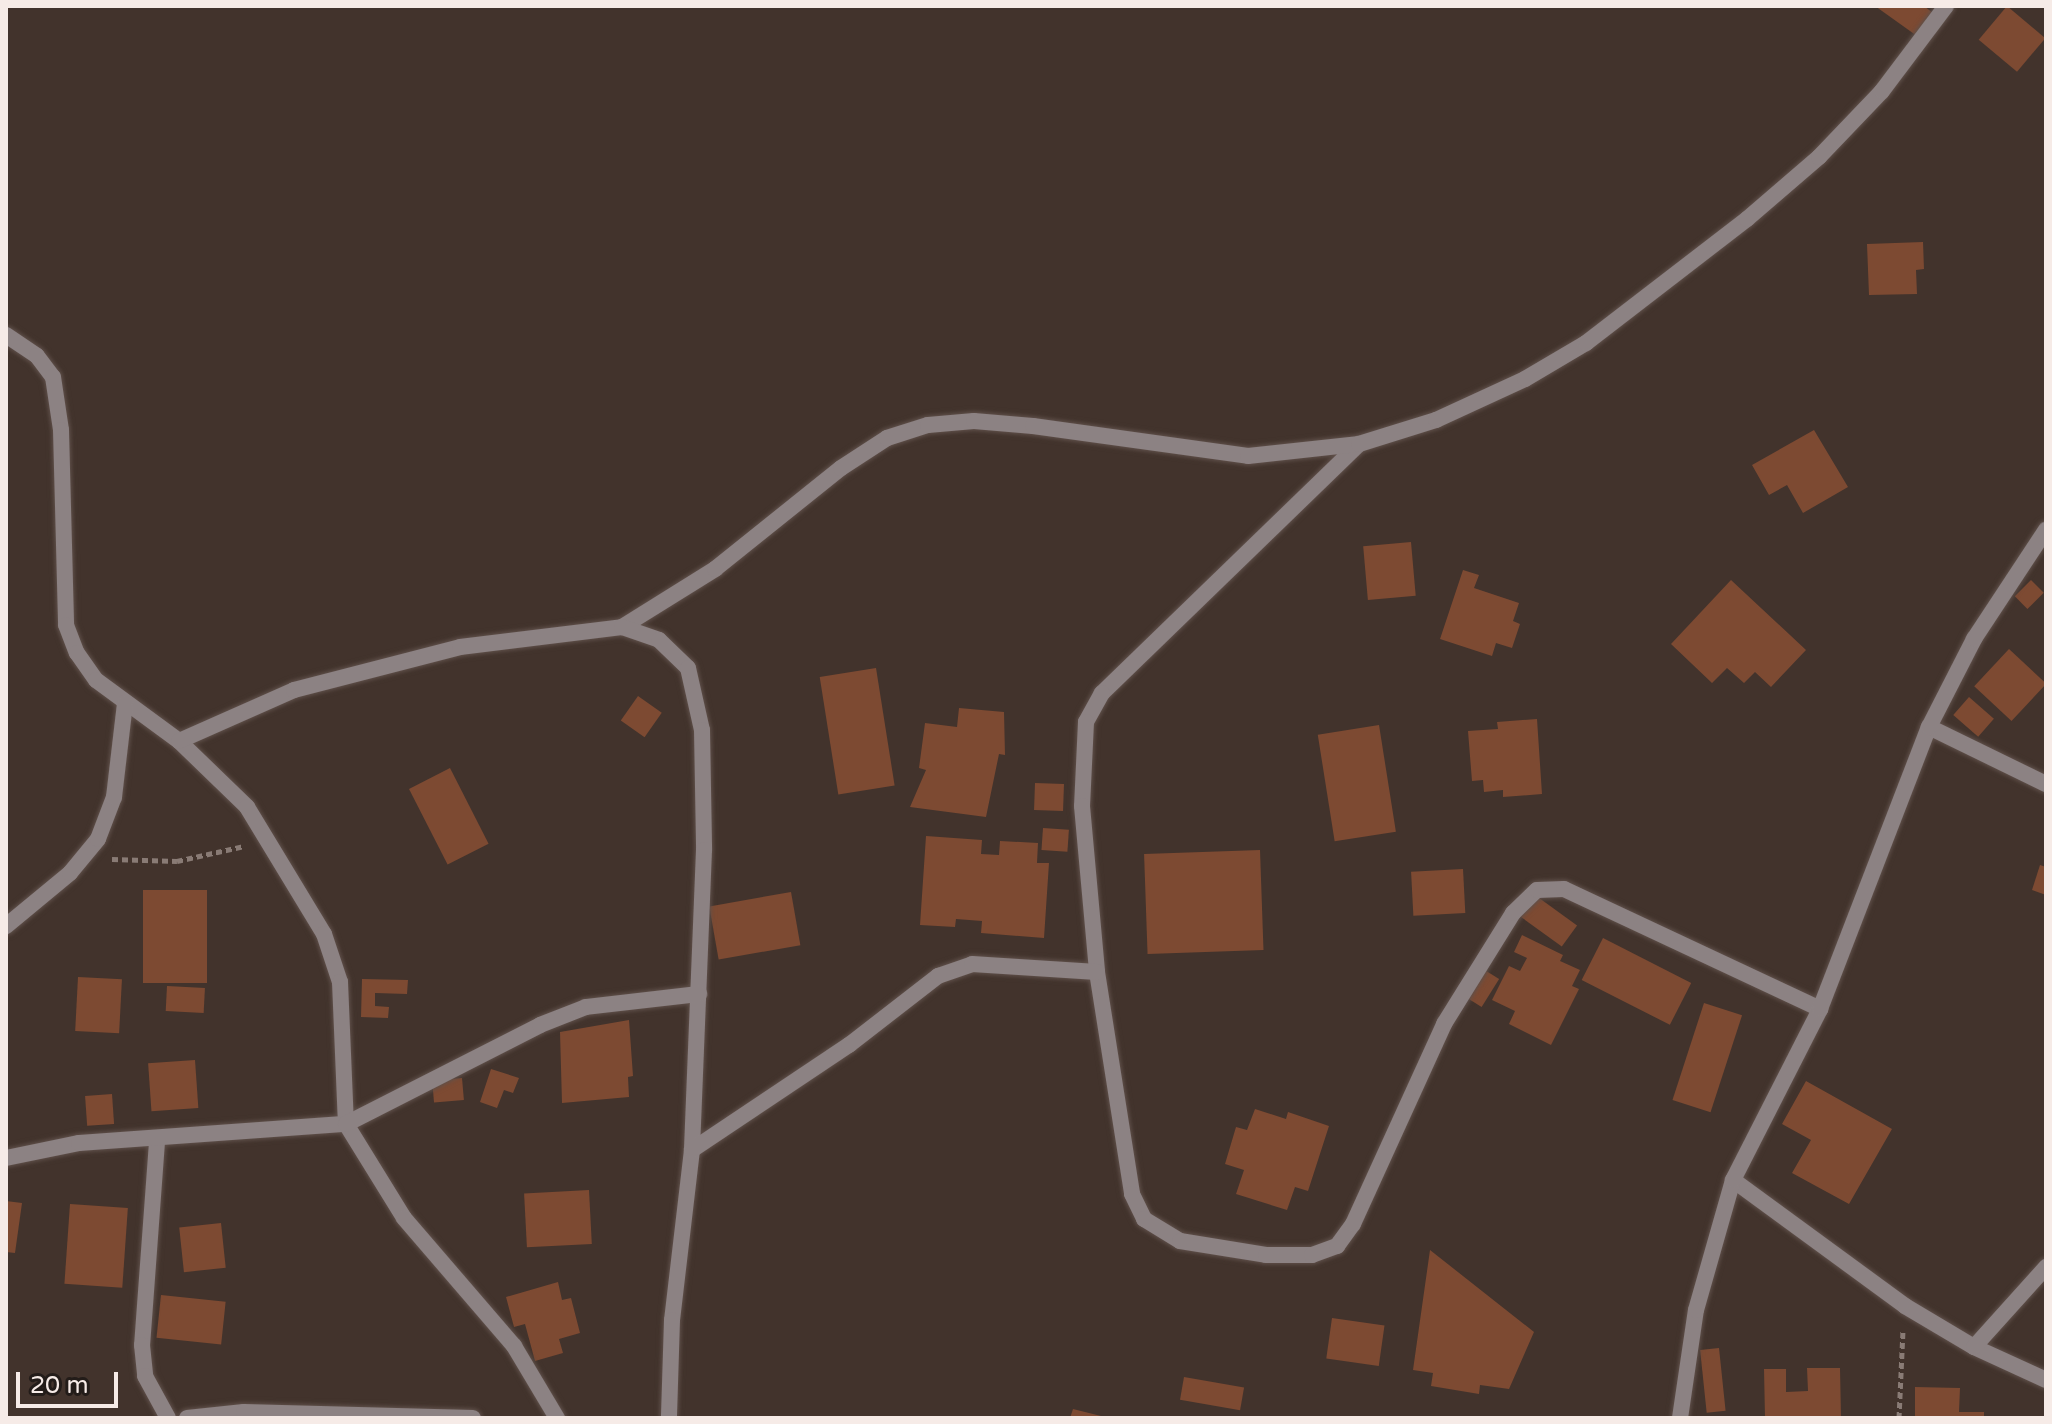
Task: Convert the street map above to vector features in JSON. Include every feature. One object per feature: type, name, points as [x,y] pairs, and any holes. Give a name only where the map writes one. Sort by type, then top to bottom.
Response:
[{"type":"street","points":[[179,741],[294,690],[379,664],[460,647],[622,627],[715,569],[841,468],[887,438],[928,425],[974,421],[1033,426],[1248,456],[1359,444],[1436,420],[1525,379],[1586,343],[1747,219],[1819,157],[1882,91],[1946,6]]},
{"type":"street","points":[[6,335],[37,356],[53,377],[61,430],[66,625],[96,680],[179,741],[238,796],[267,839],[324,934],[340,982],[346,1124],[404,1218],[514,1346],[557,1418]]},
{"type":"street","points":[[1359,444],[1102,693],[1086,722],[1082,806],[1097,972],[1132,1194],[1144,1219],[1180,1241],[1266,1255],[1312,1255],[1337,1246],[1353,1224],[1444,1024],[1513,913],[1537,890],[1564,889],[1820,1009]]},
{"type":"street","points":[[1680,1418],[1696,1310],[1733,1180],[1820,1009],[1929,727],[1974,639],[2046,530]]},
{"type":"street","points":[[622,627],[659,640],[688,668],[702,730],[699,994],[692,1150],[672,1320],[669,1418]]},
{"type":"street","points":[[6,926],[83,857],[98,839],[114,797],[125,704]]},
{"type":"street","points":[[1929,727],[2046,784]]},
{"type":"street","points":[[692,1150],[849,1045],[938,976],[972,964],[1097,972]]},
{"type":"street","points":[[6,1158],[79,1143],[157,1142],[346,1124],[540,1025],[586,1007],[699,994]]},
{"type":"street","points":[[157,1142],[142,1345],[145,1376],[168,1418]]},
{"type":"street","points":[[1733,1180],[1905,1306],[1974,1347],[2046,1380]]},
{"type":"street","points":[[1974,1347],[2046,1267]]},
{"type":"street","points":[[187,1418],[244,1412],[473,1418]]},
{"type":"path","points":[[83,857],[177,861],[267,839]]},
{"type":"path","points":[[1899,1418],[1905,1306]]},
{"type":"building","points":[[1875,6],[1924,6],[1933,13],[1917,36]]},
{"type":"building","points":[[2007,6],[2045,38],[2017,72],[1979,40]]},
{"type":"building","points":[[1923,242],[1924,269],[1916,270],[1917,294],[1869,295],[1867,244]]},
{"type":"building","points":[[1814,430],[1848,487],[1803,513],[1787,485],[1769,495],[1752,465]]},
{"type":"building","points":[[1411,542],[1416,596],[1368,600],[1363,546]]},
{"type":"building","points":[[1463,570],[1479,575],[1474,588],[1519,603],[1513,621],[1520,624],[1512,648],[1496,643],[1492,656],[1440,639]]},
{"type":"building","points":[[1731,580],[1806,650],[1771,687],[1755,672],[1744,683],[1727,668],[1712,683],[1671,644]]},
{"type":"building","points":[[2031,580],[2044,593],[2027,609],[2015,596]]},
{"type":"building","points":[[2009,649],[2046,684],[2012,721],[1974,686]]},
{"type":"building","points":[[876,668],[895,786],[838,794],[820,677]]},
{"type":"building","points":[[638,696],[662,713],[645,737],[621,721]]},
{"type":"building","points":[[1969,697],[1994,719],[1978,737],[1953,715]]},
{"type":"building","points":[[959,708],[1004,712],[1005,755],[999,754],[986,817],[910,807],[926,770],[919,768],[925,723],[957,727]]},
{"type":"building","points":[[1537,719],[1542,794],[1503,797],[1503,790],[1484,792],[1483,780],[1472,781],[1468,731],[1498,729],[1497,722]]},
{"type":"building","points":[[1379,725],[1396,832],[1335,841],[1318,735]]},
{"type":"building","points":[[450,768],[489,844],[448,865],[409,789]]},
{"type":"building","points":[[1035,783],[1064,784],[1063,811],[1034,810]]},
{"type":"building","points":[[1043,828],[1069,830],[1067,852],[1041,850]]},
{"type":"building","points":[[926,836],[982,840],[981,854],[999,855],[1000,841],[1038,843],[1037,863],[1049,863],[1044,938],[981,933],[982,921],[956,919],[955,927],[920,925]]},
{"type":"building","points":[[1260,850],[1263,950],[1148,954],[1144,854]]},
{"type":"building","points":[[2040,865],[2046,867],[2046,895],[2032,890]]},
{"type":"building","points":[[1463,869],[1465,913],[1413,916],[1411,872]]},
{"type":"building","points":[[143,890],[207,890],[207,983],[143,983]]},
{"type":"building","points":[[791,892],[800,945],[719,960],[709,906]]},
{"type":"building","points":[[1535,895],[1577,926],[1562,947],[1520,916]]},
{"type":"building","points":[[1522,935],[1563,955],[1560,961],[1580,970],[1572,986],[1579,989],[1551,1045],[1509,1024],[1515,1011],[1492,1000],[1509,966],[1520,971],[1527,958],[1514,952]]},
{"type":"building","points":[[1603,938],[1691,983],[1670,1025],[1582,980]]},
{"type":"building","points":[[1483,969],[1499,979],[1482,1007],[1466,997]]},
{"type":"building","points":[[78,977],[122,979],[119,1033],[75,1031]]},
{"type":"building","points":[[362,979],[408,980],[407,994],[375,993],[375,1006],[389,1007],[388,1018],[361,1017]]},
{"type":"building","points":[[167,986],[205,988],[204,1013],[166,1011]]},
{"type":"building","points":[[1704,1003],[1742,1015],[1711,1112],[1672,1100]]},
{"type":"building","points":[[629,1020],[633,1076],[628,1077],[629,1097],[562,1103],[560,1032]]},
{"type":"building","points":[[195,1060],[198,1108],[151,1111],[148,1063]]},
{"type":"building","points":[[491,1069],[519,1078],[513,1093],[504,1090],[497,1108],[480,1102]]},
{"type":"building","points":[[462,1078],[464,1100],[434,1103],[432,1081]]},
{"type":"building","points":[[1806,1081],[1892,1129],[1849,1204],[1792,1173],[1811,1140],[1782,1124]]},
{"type":"building","points":[[112,1094],[114,1124],[87,1126],[85,1096]]},
{"type":"building","points":[[1255,1109],[1286,1119],[1288,1112],[1329,1126],[1308,1191],[1295,1187],[1287,1210],[1236,1194],[1244,1170],[1225,1164],[1236,1127],[1247,1130]]},
{"type":"building","points":[[589,1190],[592,1244],[527,1247],[524,1193]]},
{"type":"building","points":[[6,1201],[22,1203],[15,1253],[6,1252]]},
{"type":"building","points":[[70,1204],[128,1208],[122,1288],[64,1284]]},
{"type":"building","points":[[221,1223],[226,1268],[184,1272],[179,1227]]},
{"type":"building","points":[[1430,1250],[1534,1332],[1509,1389],[1480,1385],[1479,1394],[1431,1386],[1433,1373],[1413,1370]]},
{"type":"building","points":[[558,1282],[562,1300],[571,1298],[580,1333],[559,1339],[563,1353],[535,1361],[525,1324],[514,1327],[506,1297]]},
{"type":"building","points":[[161,1295],[226,1302],[221,1345],[157,1338]]},
{"type":"building","points":[[1332,1318],[1384,1325],[1379,1366],[1326,1359]]},
{"type":"building","points":[[1719,1348],[1726,1411],[1707,1413],[1700,1350]]},
{"type":"building","points":[[1807,1368],[1840,1368],[1841,1418],[1765,1418],[1764,1369],[1786,1369],[1786,1392],[1808,1391]]},
{"type":"building","points":[[1184,1377],[1244,1388],[1240,1410],[1180,1400]]},
{"type":"building","points":[[1915,1387],[1960,1388],[1959,1412],[1984,1412],[1984,1418],[1915,1418]]},
{"type":"building","points":[[1073,1409],[1105,1417],[1105,1418],[1070,1418]]}]
